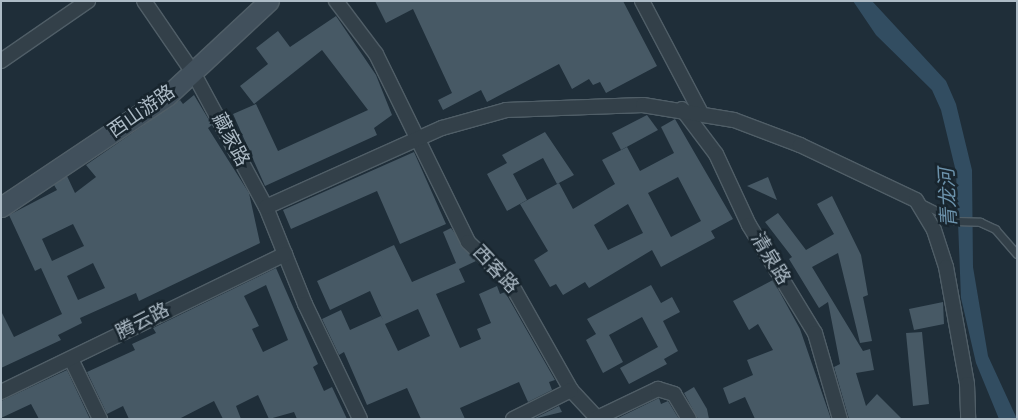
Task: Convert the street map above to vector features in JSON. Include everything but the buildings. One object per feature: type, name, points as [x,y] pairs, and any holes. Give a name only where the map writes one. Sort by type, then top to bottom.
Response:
[{"type":"street","points":[[1,61],[88,1]]},
{"type":"street","name":"藏家路","points":[[144,1],[194,74],[266,207],[284,254],[360,419]]},
{"type":"street","name":"西山游路","points":[[1,207],[146,111],[194,74],[269,1]]},
{"type":"street","name":"西客路","points":[[336,1],[376,54],[421,138],[468,242],[524,302],[571,390],[597,418]]},
{"type":"street","points":[[642,1],[700,111]]},
{"type":"street","points":[[266,207],[464,120],[526,108],[618,104],[700,111],[800,144],[916,200],[934,230],[946,267],[967,384],[968,419]]},
{"type":"street","name":"清泉路","points":[[682,109],[716,154],[750,225],[815,333],[840,419]]},
{"type":"street","name":"腾云路","points":[[1,392],[284,254]]},
{"type":"street","points":[[71,359],[100,419]]},
{"type":"street","points":[[597,418],[658,389],[674,394],[689,419]]},
{"type":"street","points":[[513,419],[571,390]]},
{"type":"lane","points":[[916,200],[956,221],[980,222],[1004,237],[1017,254]]},
{"type":"water","points":[[853,1],[872,1],[946,81],[956,104],[972,170],[973,267],[988,356],[1017,419],[999,419],[976,363],[961,298],[956,172],[941,110],[932,90],[876,35]]},
{"type":"water label","name":"青龙河","points":[[948,198]]}]
